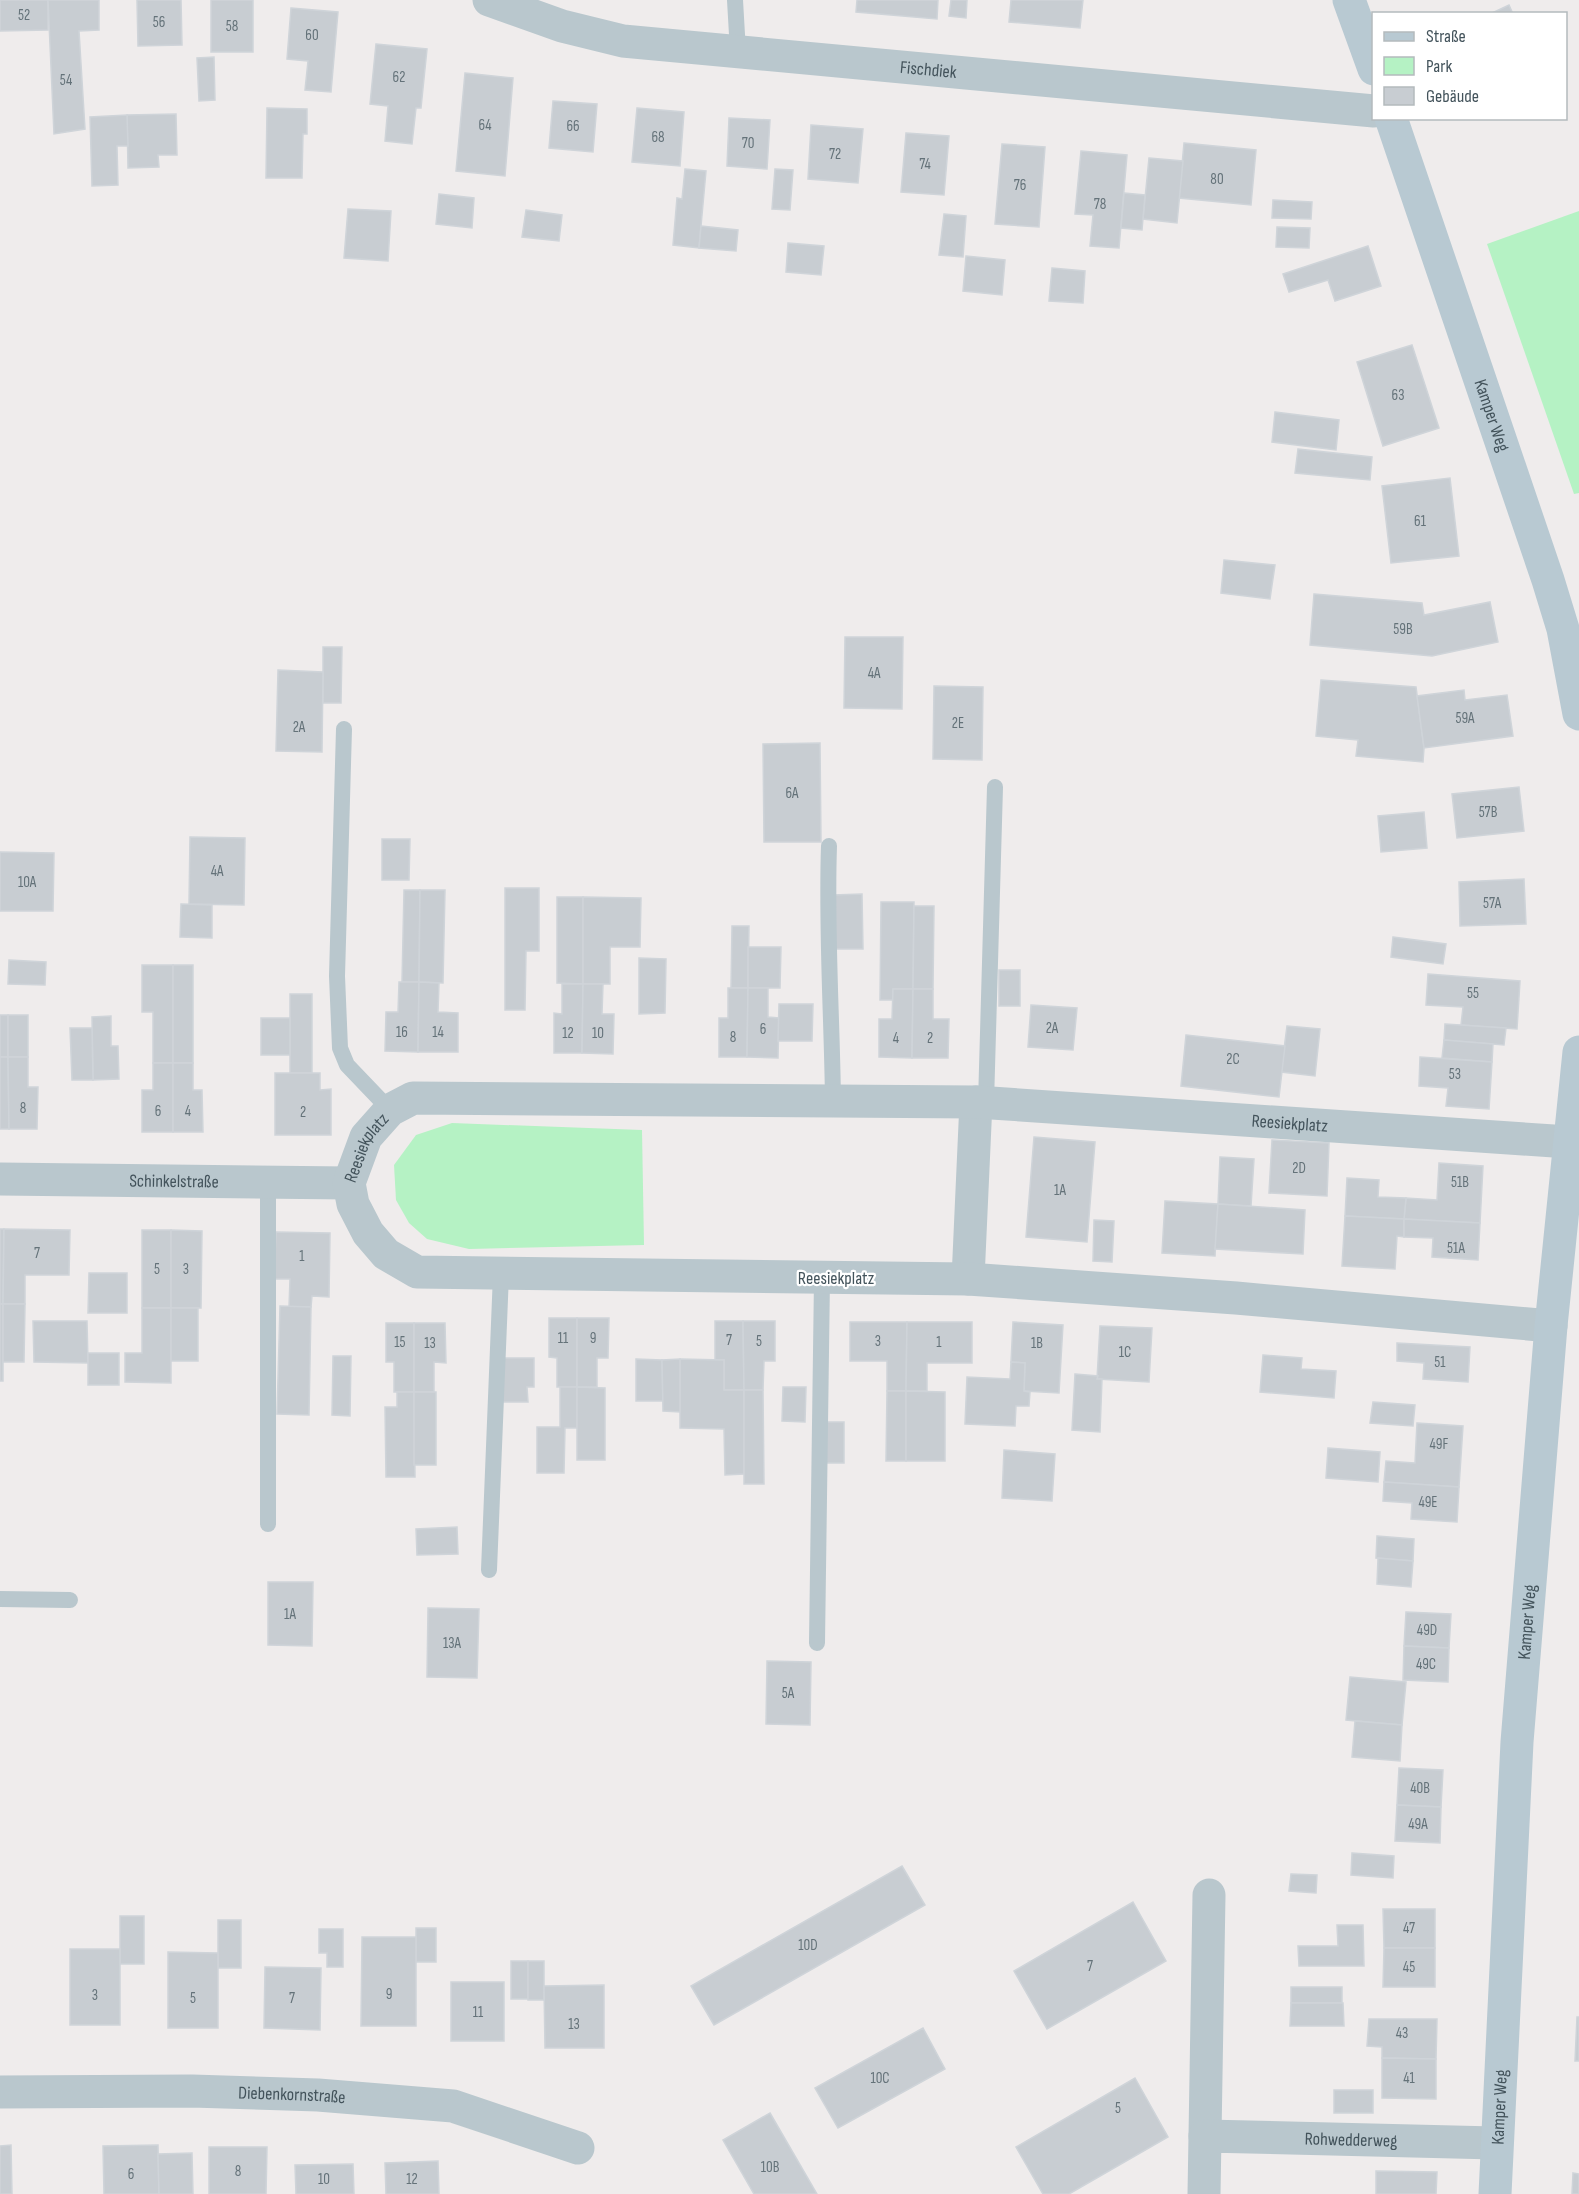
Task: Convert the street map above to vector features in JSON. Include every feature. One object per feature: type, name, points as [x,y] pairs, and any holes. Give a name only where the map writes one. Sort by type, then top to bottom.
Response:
[{"type":"main road","points":[[1348,0],[1372,64]]},
{"type":"main road","name":"Kamper Weg","points":[[1392,120],[1548,580],[1563,629],[1579,714]]},
{"type":"main road","name":"Kamper Weg","points":[[1495,2194],[1495,2143],[1517,1742],[1551,1326],[1579,1052]]},
{"type":"street","name":"Fischdiek","points":[[489,0],[562,26],[623,41],[1372,111]]},
{"type":"street","name":"Reesiekplatz","points":[[1551,1326],[1236,1298],[968,1279],[822,1279],[417,1272],[386,1254],[368,1233],[353,1204],[349,1183],[366,1137],[390,1110],[413,1098],[981,1102],[1569,1142]]},
{"type":"street","points":[[968,1279],[981,1102]]},
{"type":"street","name":"Schinkelstraße","points":[[0,1179],[349,1183]]},
{"type":"street","points":[[1204,2194],[1209,1895]]},
{"type":"street","name":"Diebenkornstraße","points":[[0,2092],[192,2091],[318,2096],[453,2106],[578,2148]]},
{"type":"street","name":"Rohwedderweg","points":[[1205,2136],[1495,2143]]},
{"type":"lane","points":[[735,0],[738,52]]},
{"type":"lane","points":[[344,729],[337,976],[340,1048],[347,1065],[390,1110]]},
{"type":"lane","points":[[981,1102],[995,787]]},
{"type":"lane","points":[[829,846],[826,919],[832,997],[833,1101]]},
{"type":"lane","points":[[268,1182],[268,1524]]},
{"type":"lane","points":[[489,1570],[501,1274]]},
{"type":"lane","points":[[817,1643],[822,1279]]},
{"type":"lane","points":[[0,1599],[70,1600]]},
{"type":"green space","points":[[1579,211],[1579,493],[1574,494],[1487,244]]},
{"type":"green space","points":[[452,1123],[642,1130],[644,1245],[469,1249],[427,1239],[409,1223],[396,1200],[394,1165],[416,1135]]},
{"type":"building","points":[[0,0],[48,0],[48,30],[0,31]]},
{"type":"building","points":[[48,0],[99,0],[99,30],[79,31],[85,129],[54,134]]},
{"type":"building","points":[[137,0],[181,0],[182,45],[138,46]]},
{"type":"building","points":[[211,0],[253,0],[253,52],[211,52]]},
{"type":"building","points":[[857,0],[938,0],[937,19],[856,12]]},
{"type":"building","points":[[951,0],[967,0],[966,18],[949,16]]},
{"type":"building","points":[[1011,0],[1083,0],[1080,28],[1009,22]]},
{"type":"building","points":[[1509,5],[1512,12],[1494,12]]},
{"type":"building","points":[[291,8],[338,12],[331,92],[305,90],[308,61],[287,59]]},
{"type":"building","points":[[376,44],[427,49],[421,108],[416,108],[412,144],[385,141],[388,106],[370,104]]},
{"type":"building","points":[[214,57],[215,100],[199,101],[197,58]]},
{"type":"building","points":[[465,73],[513,78],[505,176],[456,171]]},
{"type":"building","points":[[553,101],[597,104],[593,152],[549,148]]},
{"type":"building","points":[[267,108],[307,109],[307,134],[303,134],[302,178],[266,178]]},
{"type":"building","points":[[637,108],[684,112],[680,166],[632,162]]},
{"type":"building","points":[[176,114],[177,155],[158,155],[159,167],[128,168],[127,115]]},
{"type":"building","points":[[127,115],[128,146],[117,146],[118,185],[92,186],[90,117]]},
{"type":"building","points":[[729,118],[770,120],[767,169],[727,166]]},
{"type":"building","points":[[811,125],[863,129],[858,183],[808,179]]},
{"type":"building","points":[[906,133],[949,136],[944,195],[901,192]]},
{"type":"building","points":[[1184,143],[1256,150],[1251,205],[1179,198]]},
{"type":"building","points":[[1002,144],[1045,147],[1039,227],[995,224]]},
{"type":"building","points":[[1081,151],[1127,155],[1119,248],[1090,246],[1093,215],[1075,214]]},
{"type":"building","points":[[1149,158],[1183,161],[1177,223],[1143,219]]},
{"type":"building","points":[[685,169],[706,171],[699,248],[673,245],[677,198],[682,199]]},
{"type":"building","points":[[775,169],[793,170],[790,210],[772,209]]},
{"type":"building","points":[[1124,193],[1145,195],[1142,230],[1121,228]]},
{"type":"building","points":[[439,194],[474,198],[472,228],[436,224]]},
{"type":"building","points":[[1273,200],[1312,202],[1311,219],[1272,218]]},
{"type":"building","points":[[348,209],[391,211],[388,261],[344,258]]},
{"type":"building","points":[[526,210],[562,215],[559,241],[522,237]]},
{"type":"building","points":[[944,214],[966,216],[963,257],[939,255]]},
{"type":"building","points":[[701,226],[738,230],[736,251],[699,248]]},
{"type":"building","points":[[1277,227],[1310,228],[1309,248],[1276,247]]},
{"type":"building","points":[[788,243],[824,246],[821,275],[786,272]]},
{"type":"building","points":[[1368,246],[1381,286],[1335,301],[1328,280],[1289,292],[1283,274]]},
{"type":"building","points":[[966,256],[1005,260],[1002,295],[963,291]]},
{"type":"building","points":[[1052,268],[1085,271],[1083,303],[1049,301]]},
{"type":"building","points":[[1412,345],[1439,428],[1383,446],[1357,362]]},
{"type":"building","points":[[1275,412],[1339,420],[1336,450],[1272,442]]},
{"type":"building","points":[[1298,449],[1372,457],[1370,480],[1295,473]]},
{"type":"building","points":[[1450,478],[1459,556],[1391,563],[1382,486]]},
{"type":"building","points":[[1224,560],[1275,565],[1270,599],[1221,593]]},
{"type":"building","points":[[1314,594],[1422,603],[1424,615],[1490,602],[1498,642],[1432,656],[1310,645]]},
{"type":"building","points":[[845,637],[903,637],[902,709],[844,708]]},
{"type":"building","points":[[323,647],[342,647],[341,703],[323,703]]},
{"type":"building","points":[[278,670],[323,672],[322,752],[276,751]]},
{"type":"building","points":[[1321,680],[1416,687],[1424,748],[1423,762],[1356,756],[1358,740],[1316,736]]},
{"type":"building","points":[[934,686],[983,687],[982,760],[933,759]]},
{"type":"building","points":[[1464,690],[1465,700],[1507,695],[1513,736],[1424,748],[1417,696]]},
{"type":"building","points":[[820,743],[821,842],[764,842],[763,744]]},
{"type":"building","points":[[1519,787],[1524,831],[1457,838],[1452,794]]},
{"type":"building","points":[[1424,812],[1427,848],[1381,852],[1378,816]]},
{"type":"building","points":[[190,837],[245,838],[244,905],[189,904]]},
{"type":"building","points":[[382,839],[410,839],[409,880],[382,880]]},
{"type":"building","points":[[0,852],[54,853],[53,911],[0,911]]},
{"type":"building","points":[[1524,879],[1526,924],[1460,926],[1459,882]]},
{"type":"building","points":[[505,888],[539,888],[539,951],[526,951],[525,1010],[505,1010]]},
{"type":"building","points":[[404,890],[420,890],[419,982],[402,982]]},
{"type":"building","points":[[420,890],[445,890],[443,983],[419,982]]},
{"type":"building","points":[[862,894],[863,949],[835,949],[833,895]]},
{"type":"building","points":[[557,897],[583,897],[583,984],[557,983]]},
{"type":"building","points":[[583,897],[641,898],[640,947],[610,947],[610,984],[583,984]]},
{"type":"building","points":[[881,902],[914,902],[913,989],[893,989],[893,1000],[880,1000]]},
{"type":"building","points":[[181,904],[212,905],[212,938],[180,937]]},
{"type":"building","points":[[914,906],[934,906],[933,989],[913,989]]},
{"type":"building","points":[[732,926],[749,926],[748,988],[731,988]]},
{"type":"building","points":[[1393,937],[1446,944],[1443,964],[1391,957]]},
{"type":"building","points":[[748,947],[781,947],[780,988],[748,988]]},
{"type":"building","points":[[639,958],[666,959],[665,1013],[639,1014]]},
{"type":"building","points":[[9,960],[46,962],[45,985],[8,984]]},
{"type":"building","points":[[142,965],[173,965],[173,1063],[153,1063],[153,1012],[142,1012]]},
{"type":"building","points":[[173,965],[193,965],[193,1063],[173,1063]]},
{"type":"building","points":[[999,970],[1020,970],[1020,1006],[999,1006]]},
{"type":"building","points":[[1428,974],[1520,981],[1517,1029],[1461,1025],[1463,1007],[1426,1005]]},
{"type":"building","points":[[399,982],[419,982],[418,1052],[385,1051],[386,1012],[398,1012]]},
{"type":"building","points":[[419,982],[439,983],[438,1012],[458,1013],[458,1052],[418,1052]]},
{"type":"building","points":[[562,984],[583,984],[582,1053],[554,1053],[554,1013],[562,1014]]},
{"type":"building","points":[[583,984],[603,984],[602,1014],[614,1014],[613,1054],[582,1053]]},
{"type":"building","points":[[728,988],[748,988],[747,1057],[719,1057],[719,1018],[728,1018]]},
{"type":"building","points":[[748,988],[768,988],[768,1017],[779,1018],[778,1058],[747,1057]]},
{"type":"building","points":[[893,989],[913,989],[912,1058],[879,1057],[879,1019],[892,1019]]},
{"type":"building","points":[[913,989],[933,989],[933,1019],[949,1019],[948,1058],[912,1058]]},
{"type":"building","points":[[290,994],[312,994],[312,1073],[290,1073]]},
{"type":"building","points":[[779,1004],[813,1004],[812,1041],[778,1041]]},
{"type":"building","points":[[1031,1005],[1077,1008],[1073,1050],[1028,1047]]},
{"type":"building","points":[[0,1015],[8,1015],[8,1057],[0,1057]]},
{"type":"building","points":[[8,1015],[28,1015],[28,1057],[8,1057]]},
{"type":"building","points":[[111,1016],[111,1046],[118,1046],[119,1079],[93,1080],[92,1017]]},
{"type":"building","points":[[261,1018],[290,1018],[290,1055],[261,1055]]},
{"type":"building","points":[[1445,1024],[1506,1028],[1504,1045],[1444,1040]]},
{"type":"building","points":[[1287,1026],[1320,1029],[1315,1076],[1281,1072]]},
{"type":"building","points":[[70,1028],[92,1028],[93,1080],[72,1080]]},
{"type":"building","points":[[1186,1035],[1285,1046],[1279,1097],[1181,1086]]},
{"type":"building","points":[[1444,1040],[1493,1044],[1492,1062],[1442,1058]]},
{"type":"building","points":[[0,1057],[8,1057],[9,1129],[0,1129]]},
{"type":"building","points":[[8,1057],[28,1057],[28,1087],[38,1087],[37,1129],[9,1129]]},
{"type":"building","points":[[1420,1057],[1492,1062],[1489,1109],[1446,1106],[1448,1088],[1419,1086]]},
{"type":"building","points":[[153,1063],[173,1063],[173,1132],[142,1132],[142,1090],[153,1090]]},
{"type":"building","points":[[173,1063],[193,1063],[193,1090],[202,1090],[203,1132],[173,1132]]},
{"type":"building","points":[[275,1073],[320,1073],[320,1090],[331,1089],[331,1135],[275,1135]]},
{"type":"building","points":[[1034,1137],[1095,1142],[1087,1242],[1026,1237]]},
{"type":"building","points":[[1272,1140],[1329,1143],[1327,1196],[1269,1193]]},
{"type":"building","points":[[1220,1157],[1254,1159],[1251,1206],[1218,1204]]},
{"type":"building","points":[[1439,1163],[1483,1166],[1480,1223],[1404,1219],[1406,1198],[1437,1200]]},
{"type":"building","points":[[1347,1178],[1379,1180],[1378,1197],[1406,1198],[1404,1219],[1345,1216]]},
{"type":"building","points":[[1165,1201],[1218,1204],[1215,1256],[1162,1253]]},
{"type":"building","points":[[1218,1204],[1305,1210],[1303,1254],[1215,1249]]},
{"type":"building","points":[[1345,1216],[1404,1219],[1404,1237],[1397,1236],[1395,1269],[1342,1266]]},
{"type":"building","points":[[1404,1219],[1480,1223],[1478,1260],[1432,1257],[1433,1238],[1404,1237]]},
{"type":"building","points":[[1094,1220],[1114,1221],[1112,1262],[1093,1261]]},
{"type":"building","points":[[0,1229],[4,1229],[3,1304],[0,1304]]},
{"type":"building","points":[[4,1229],[70,1230],[69,1275],[25,1275],[25,1304],[3,1304]]},
{"type":"building","points":[[142,1230],[171,1230],[171,1308],[142,1308]]},
{"type":"building","points":[[171,1230],[202,1231],[201,1308],[171,1308]]},
{"type":"building","points":[[276,1232],[330,1233],[329,1297],[312,1296],[311,1307],[289,1307],[290,1279],[274,1279]]},
{"type":"building","points":[[89,1273],[127,1273],[127,1313],[88,1313]]},
{"type":"building","points":[[0,1304],[3,1304],[3,1381],[0,1381]]},
{"type":"building","points":[[3,1304],[25,1304],[24,1362],[3,1362]]},
{"type":"building","points":[[280,1306],[311,1307],[309,1415],[277,1414]]},
{"type":"building","points":[[142,1308],[171,1308],[171,1383],[125,1382],[125,1353],[142,1353]]},
{"type":"building","points":[[171,1308],[198,1308],[198,1361],[171,1361]]},
{"type":"building","points":[[549,1318],[577,1318],[577,1387],[557,1387],[557,1358],[549,1357]]},
{"type":"building","points":[[577,1318],[609,1318],[608,1358],[597,1358],[597,1387],[577,1387]]},
{"type":"building","points":[[33,1321],[87,1321],[88,1363],[34,1362]]},
{"type":"building","points":[[715,1321],[743,1321],[744,1390],[724,1390],[724,1360],[715,1360]]},
{"type":"building","points":[[743,1321],[775,1321],[775,1361],[764,1361],[763,1390],[744,1390]]},
{"type":"building","points":[[850,1322],[907,1322],[906,1391],[887,1391],[887,1361],[850,1361]]},
{"type":"building","points":[[907,1322],[972,1322],[972,1363],[927,1363],[927,1391],[906,1391]]},
{"type":"building","points":[[1013,1322],[1063,1325],[1059,1393],[1024,1391],[1025,1363],[1011,1362]]},
{"type":"building","points":[[386,1323],[414,1323],[414,1392],[394,1392],[394,1362],[386,1362]]},
{"type":"building","points":[[414,1323],[445,1323],[446,1363],[434,1362],[434,1392],[414,1392]]},
{"type":"building","points":[[1100,1326],[1152,1328],[1149,1382],[1097,1379]]},
{"type":"building","points":[[1397,1343],[1470,1347],[1468,1382],[1423,1379],[1424,1363],[1397,1361]]},
{"type":"building","points":[[88,1353],[119,1353],[119,1385],[88,1385]]},
{"type":"building","points":[[1263,1355],[1302,1358],[1301,1369],[1336,1371],[1334,1398],[1260,1392]]},
{"type":"building","points":[[333,1356],[351,1356],[350,1416],[332,1415]]},
{"type":"building","points":[[500,1358],[534,1358],[534,1387],[527,1387],[528,1402],[501,1402]]},
{"type":"building","points":[[636,1359],[662,1360],[663,1401],[636,1401]]},
{"type":"building","points":[[680,1359],[724,1360],[724,1390],[744,1390],[744,1474],[725,1475],[724,1429],[680,1428]]},
{"type":"building","points":[[680,1359],[680,1412],[663,1411],[662,1360]]},
{"type":"building","points":[[1011,1362],[1025,1363],[1024,1391],[1030,1392],[1029,1406],[1016,1406],[1015,1426],[965,1424],[967,1377],[1010,1379]]},
{"type":"building","points":[[1075,1374],[1098,1376],[1097,1379],[1102,1379],[1100,1432],[1072,1430]]},
{"type":"building","points":[[560,1387],[577,1387],[577,1428],[565,1428],[564,1473],[537,1473],[537,1427],[560,1427]]},
{"type":"building","points":[[577,1387],[605,1388],[605,1460],[577,1460]]},
{"type":"building","points":[[783,1387],[806,1387],[805,1422],[782,1421]]},
{"type":"building","points":[[744,1390],[763,1390],[764,1484],[744,1484]]},
{"type":"building","points":[[887,1391],[906,1391],[906,1461],[886,1461]]},
{"type":"building","points":[[906,1391],[945,1392],[945,1461],[906,1461]]},
{"type":"building","points":[[397,1392],[414,1392],[415,1477],[386,1477],[385,1407],[397,1407]]},
{"type":"building","points":[[414,1392],[436,1392],[436,1465],[414,1465]]},
{"type":"building","points":[[1373,1402],[1415,1405],[1413,1426],[1370,1423]]},
{"type":"building","points":[[826,1422],[844,1422],[844,1463],[826,1463]]},
{"type":"building","points":[[1417,1423],[1463,1426],[1459,1487],[1384,1482],[1386,1461],[1415,1463]]},
{"type":"building","points":[[1328,1448],[1380,1452],[1378,1482],[1326,1478]]},
{"type":"building","points":[[1004,1450],[1055,1454],[1052,1501],[1002,1498]]},
{"type":"building","points":[[1384,1482],[1459,1487],[1457,1522],[1411,1519],[1412,1503],[1383,1501]]},
{"type":"building","points":[[457,1527],[458,1554],[417,1555],[416,1529]]},
{"type":"building","points":[[1377,1536],[1414,1539],[1413,1561],[1376,1558]]},
{"type":"building","points":[[1378,1558],[1413,1561],[1411,1587],[1377,1584]]},
{"type":"building","points":[[268,1582],[313,1582],[312,1646],[268,1645]]},
{"type":"building","points":[[428,1608],[479,1609],[477,1678],[427,1677]]},
{"type":"building","points":[[1406,1612],[1451,1614],[1449,1648],[1404,1646]]},
{"type":"building","points":[[1404,1646],[1449,1648],[1448,1682],[1403,1680]]},
{"type":"building","points":[[767,1661],[811,1662],[810,1725],[766,1724]]},
{"type":"building","points":[[1350,1677],[1406,1682],[1402,1725],[1346,1720]]},
{"type":"building","points":[[1355,1721],[1402,1725],[1400,1761],[1352,1757]]},
{"type":"building","points":[[1399,1768],[1443,1770],[1441,1807],[1397,1805]]},
{"type":"building","points":[[1397,1805],[1441,1807],[1440,1843],[1395,1841]]},
{"type":"building","points":[[1352,1853],[1394,1856],[1393,1878],[1351,1875]]},
{"type":"building","points":[[902,1866],[925,1905],[714,2025],[691,1986]]},
{"type":"building","points":[[1291,1874],[1317,1875],[1316,1893],[1289,1891]]},
{"type":"building","points":[[1133,1902],[1166,1961],[1047,2029],[1014,1971]]},
{"type":"building","points":[[1383,1909],[1435,1909],[1435,1948],[1384,1948]]},
{"type":"building","points":[[120,1916],[144,1916],[144,1964],[120,1964]]},
{"type":"building","points":[[218,1920],[241,1920],[241,1968],[218,1968]]},
{"type":"building","points":[[1337,1925],[1363,1925],[1364,1966],[1299,1966],[1298,1946],[1338,1946]]},
{"type":"building","points":[[416,1928],[436,1928],[436,1962],[416,1962]]},
{"type":"building","points":[[319,1929],[343,1929],[343,1967],[327,1967],[327,1953],[319,1953]]},
{"type":"building","points":[[362,1937],[416,1937],[416,2026],[361,2026]]},
{"type":"building","points":[[1384,1948],[1435,1948],[1435,1987],[1383,1987]]},
{"type":"building","points":[[70,1949],[120,1949],[120,2025],[70,2025]]},
{"type":"building","points":[[168,1952],[218,1953],[218,2028],[168,2028]]},
{"type":"building","points":[[511,1961],[528,1961],[528,1999],[511,1999]]},
{"type":"building","points":[[528,1961],[544,1961],[544,2000],[528,2000]]},
{"type":"building","points":[[265,1967],[321,1968],[320,2030],[264,2028]]},
{"type":"building","points":[[451,1982],[504,1982],[504,2041],[451,2041]]},
{"type":"building","points":[[604,1985],[604,2048],[545,2048],[544,1986]]},
{"type":"building","points":[[1291,1987],[1342,1987],[1342,2003],[1291,2003]]},
{"type":"building","points":[[1291,2003],[1343,2003],[1344,2026],[1290,2026]]},
{"type":"building","points":[[1577,2017],[1579,2017],[1579,2061],[1575,2061]]},
{"type":"building","points":[[1369,2019],[1437,2019],[1436,2059],[1382,2058],[1382,2047],[1367,2046]]},
{"type":"building","points":[[923,2028],[945,2069],[838,2128],[815,2088]]},
{"type":"building","points":[[1382,2058],[1436,2059],[1436,2099],[1382,2098]]},
{"type":"building","points":[[1135,2078],[1168,2137],[1069,2194],[1043,2194],[1016,2147]]},
{"type":"building","points":[[1334,2090],[1373,2090],[1373,2113],[1334,2113]]},
{"type":"building","points":[[770,2113],[817,2194],[754,2194],[723,2140]]},
{"type":"building","points":[[11,2145],[12,2194],[0,2194],[0,2146]]},
{"type":"building","points":[[158,2145],[159,2194],[104,2194],[103,2146]]},
{"type":"building","points":[[209,2147],[267,2147],[266,2194],[209,2194]]},
{"type":"building","points":[[192,2153],[193,2194],[159,2194],[158,2154]]},
{"type":"building","points":[[438,2161],[439,2194],[386,2194],[385,2163]]},
{"type":"building","points":[[353,2164],[354,2194],[296,2194],[295,2165]]},
{"type":"building","points":[[1376,2171],[1437,2172],[1436,2194],[1376,2194]]},
{"type":"building","points":[[1573,2173],[1579,2174],[1579,2194],[1572,2194]]}]
